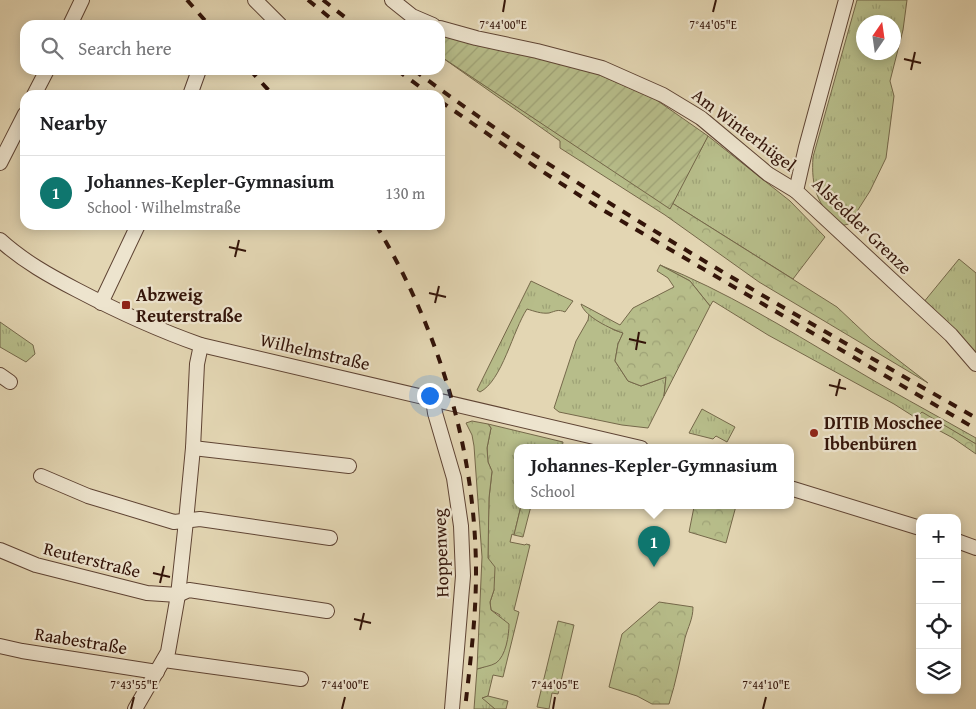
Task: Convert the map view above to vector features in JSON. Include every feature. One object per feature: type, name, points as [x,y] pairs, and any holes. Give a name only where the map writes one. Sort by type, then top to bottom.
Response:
[{"type":"street","points":[[72,20],[82,0]]},
{"type":"street","points":[[255,0],[275,20]]},
{"type":"street","points":[[392,0],[412,16],[421,20]]},
{"type":"street","name":"Alstedder Grenze","points":[[846,0],[796,191],[951,335],[976,364]]},
{"type":"street","name":"Am Winterhügel","points":[[445,29],[476,38],[537,50],[602,68],[664,95],[700,118],[768,174],[796,191]]},
{"type":"street","points":[[37,90],[44,75]]},
{"type":"street","points":[[192,90],[197,75]]},
{"type":"street","points":[[0,163],[20,124]]},
{"type":"street","points":[[101,303],[136,230]]},
{"type":"street","name":"Wilhelmstraße","points":[[0,240],[43,272],[101,303],[168,334],[200,345],[624,444]]},
{"type":"street","points":[[135,709],[168,652],[178,595],[186,521],[200,345]]},
{"type":"street","name":"Hoppenweg","points":[[433,399],[454,478],[461,526],[464,576],[452,709]]},
{"type":"street","points":[[193,448],[349,466]]},
{"type":"street","points":[[41,476],[88,496],[174,522],[200,518],[330,538]]},
{"type":"street","points":[[794,489],[916,527]]},
{"type":"street","points":[[961,542],[976,548]]},
{"type":"street","name":"Reuterstraße","points":[[0,550],[36,565],[147,593],[178,595],[189,590],[327,611]]},
{"type":"street","name":"Raabestraße","points":[[0,646],[157,672]]},
{"type":"street","points":[[164,660],[301,679]]},
{"type":"green space","points":[[857,0],[907,0],[901,38],[901,15],[856,15],[856,60],[895,60],[890,81],[894,96],[886,158],[870,191],[849,224],[840,226],[826,211],[817,195],[813,157]]},
{"type":"green space","points":[[445,34],[579,66],[655,99],[708,136],[670,209],[445,59]]},
{"type":"green space","points":[[445,59],[670,208],[672,203],[837,307],[871,339],[928,383],[759,282],[665,215],[560,148],[560,141]]},
{"type":"green space","points":[[708,136],[790,201],[825,237],[793,279],[672,203]]},
{"type":"green space","points":[[959,259],[976,273],[976,352],[961,336],[923,303]]},
{"type":"green space","points":[[660,265],[708,286],[777,323],[976,438],[976,444],[922,413],[916,418],[768,335],[713,301],[710,306],[690,281]]},
{"type":"green space","points":[[660,265],[690,281],[710,306],[664,396],[666,377],[641,386],[628,381],[615,361],[618,344],[623,333],[593,318],[583,309],[581,304],[620,325],[633,308],[674,287],[668,278],[657,271]]},
{"type":"green space","points":[[531,281],[573,301],[565,312],[559,310],[543,313],[527,309],[495,377],[480,392],[477,390]]},
{"type":"green space","points":[[589,314],[614,330],[623,333],[618,344],[615,361],[628,381],[641,386],[666,377],[664,396],[648,428],[622,425],[559,412],[554,408],[576,341],[588,320]]},
{"type":"green space","points":[[0,322],[33,345],[35,354],[26,362],[0,347]]},
{"type":"green space","points":[[702,409],[735,427],[727,442],[716,436],[713,439],[689,433]]},
{"type":"green space","points":[[922,412],[976,444],[976,454],[953,438],[916,418]]},
{"type":"green space","points":[[472,421],[488,424],[491,428],[487,448],[488,462],[492,471],[489,498],[488,558],[495,567],[494,590],[490,602],[491,610],[509,624],[506,645],[502,656],[496,663],[477,669],[482,557],[474,446],[472,435],[466,423]]},
{"type":"green space","points":[[488,424],[563,442],[563,444],[514,444],[514,509],[520,509],[514,535],[512,534],[510,542],[530,545],[514,610],[519,612],[503,677],[493,675],[488,696],[483,698],[495,709],[474,709],[477,669],[484,667],[500,615],[491,610],[490,602],[494,590],[488,558],[489,498],[492,472],[488,462],[487,448],[491,428]]},
{"type":"green space","points":[[520,509],[530,509],[523,537],[514,535]]},
{"type":"green space","points":[[694,509],[735,509],[726,543],[689,532]]},
{"type":"green space","points":[[659,602],[693,607],[669,704],[652,704],[637,696],[609,687],[622,634]]},
{"type":"green space","points":[[558,621],[574,625],[558,694],[552,693],[549,709],[537,707]]},
{"type":"green space","points":[[488,696],[508,701],[506,709],[495,709],[482,698]]},
{"type":"railway","points":[[187,0],[205,20]]},
{"type":"railway","points":[[308,0],[333,20]]},
{"type":"railway","points":[[323,0],[349,20]]},
{"type":"railway","points":[[255,75],[268,90]]},
{"type":"railway","points":[[404,75],[424,90]]},
{"type":"railway","points":[[421,75],[442,90]]},
{"type":"railway","points":[[445,92],[550,165],[619,209],[761,294],[976,418]]},
{"type":"railway","points":[[445,104],[596,206],[976,429]]},
{"type":"railway","points":[[379,230],[418,306],[450,392],[461,437],[474,527],[476,573],[474,624],[465,709]]},
{"type":"place","name":"Abzweig Reuterstraße","points":[[126,305]]},
{"type":"place","name":"DITIB Moschee Ibbenbüren","points":[[814,433]]},
{"type":"place","name":"Johannes-Kepler-Gymnasium","points":[[654,567]]}]
